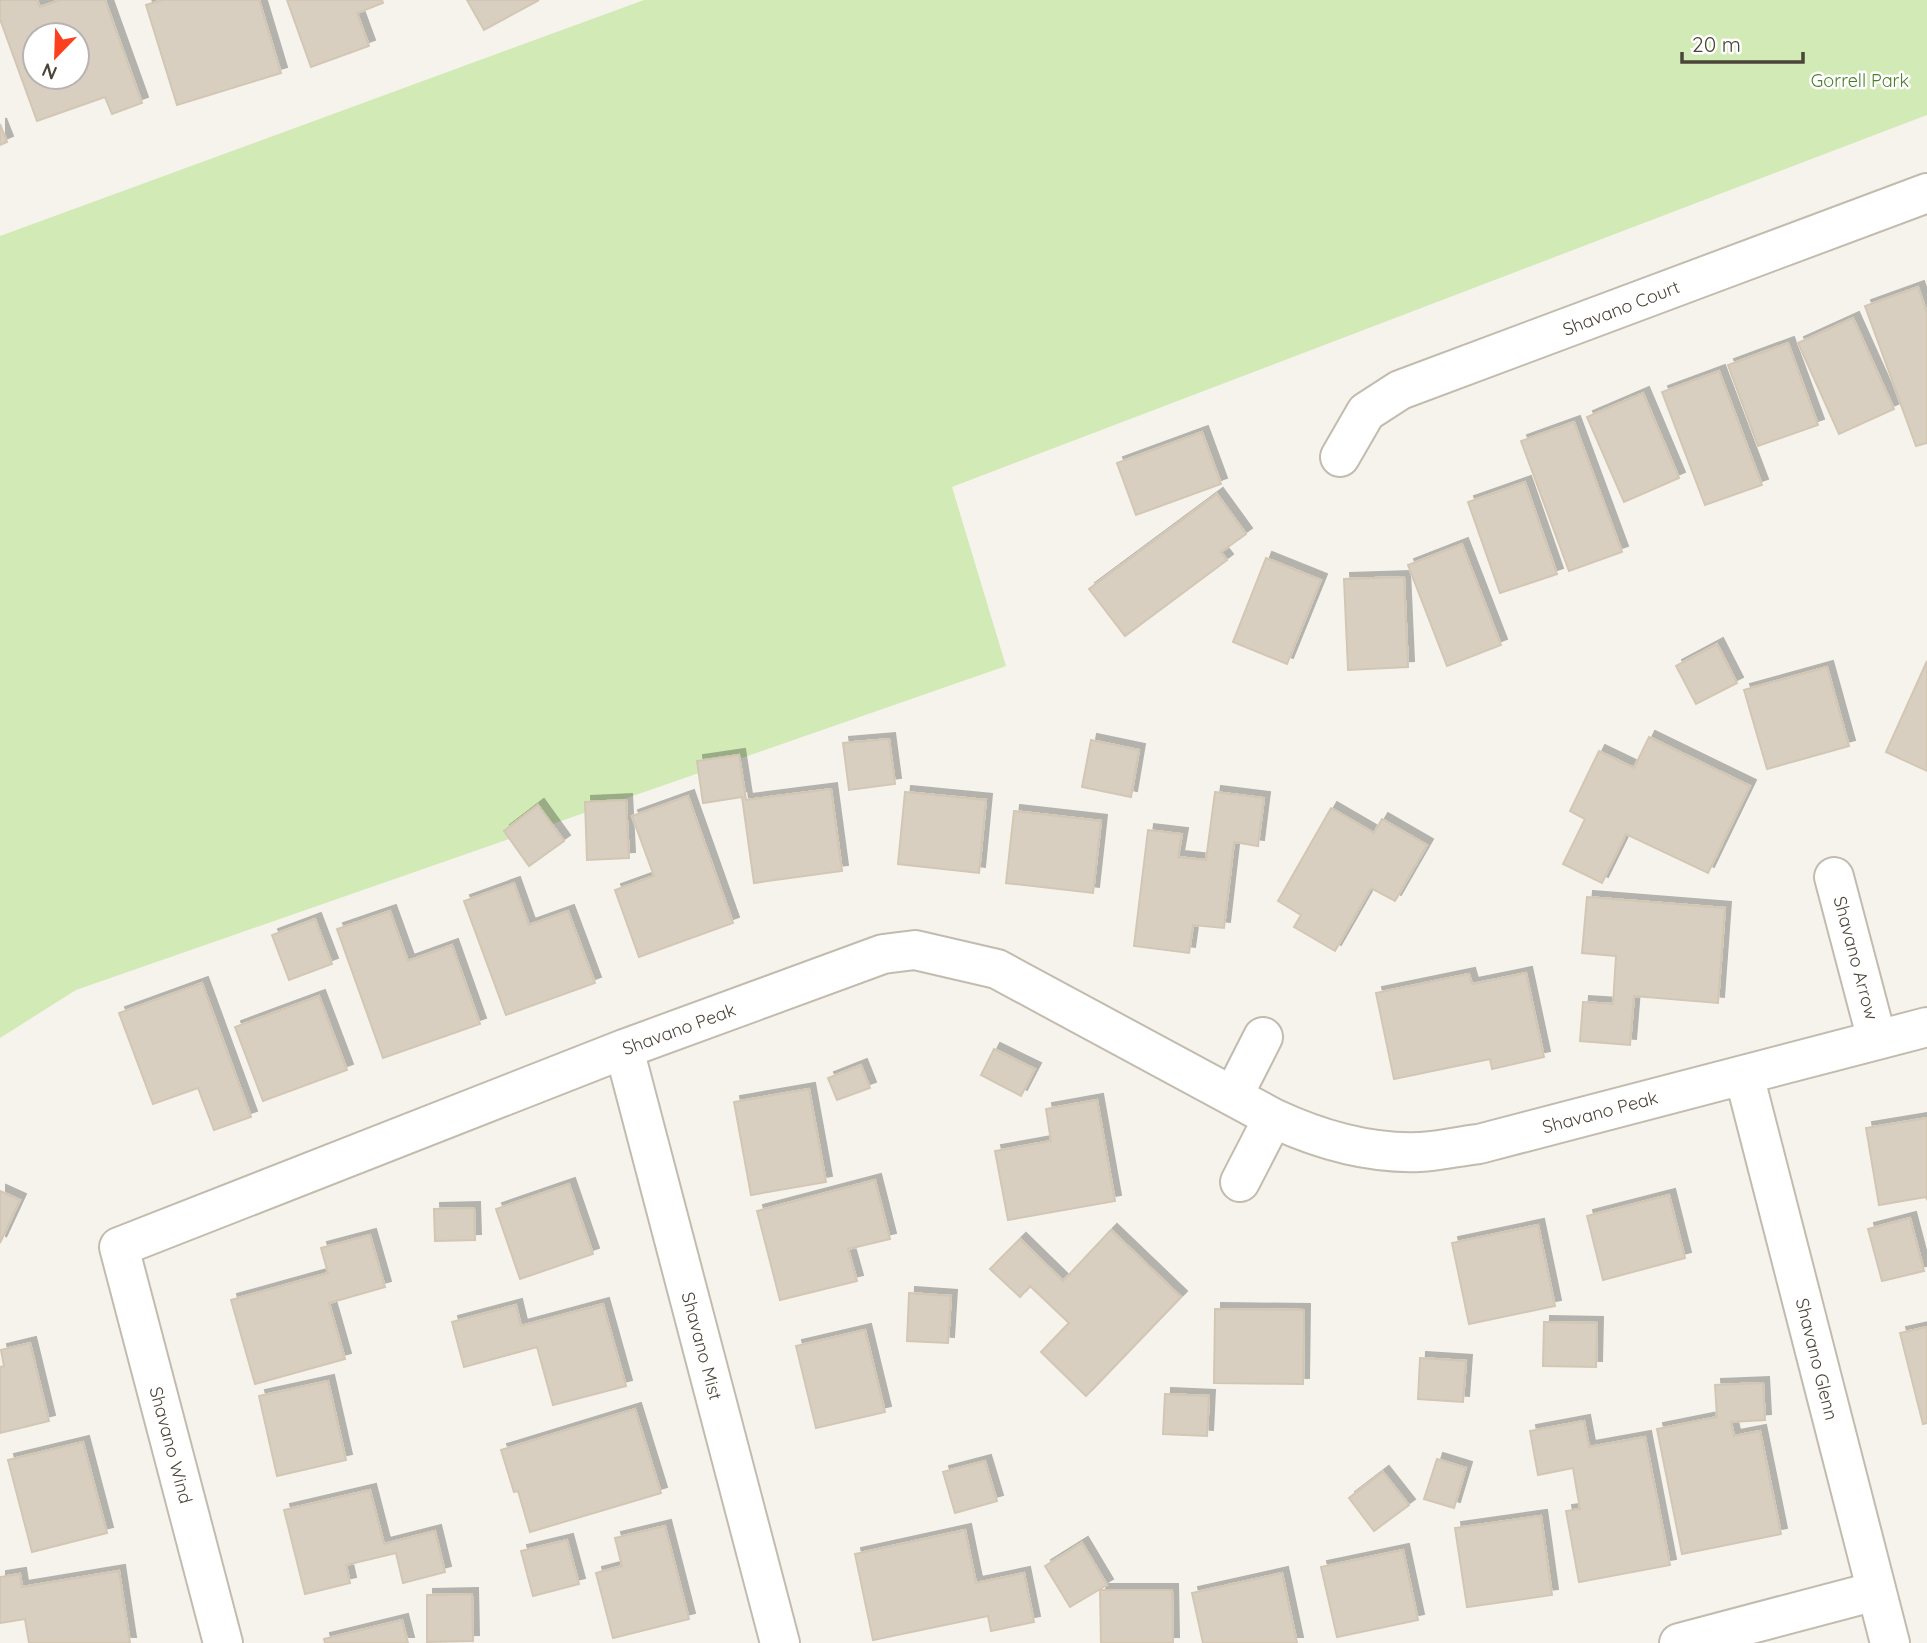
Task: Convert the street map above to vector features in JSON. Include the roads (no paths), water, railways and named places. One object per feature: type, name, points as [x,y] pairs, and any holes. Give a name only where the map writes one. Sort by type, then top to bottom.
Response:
[{"type":"street","name":"Shavano Court","points":[[1340,457],[1366,412],[1400,390],[1927,193]]},
{"type":"street","name":"Shavano Arrow","points":[[1835,877],[1877,1040]]},
{"type":"street","name":"Shavano Peak","points":[[119,1247],[624,1049],[883,954],[915,950],[997,969],[1273,1118],[1306,1133],[1362,1149],[1420,1152],[1479,1144],[1927,1027]]},
{"type":"street","points":[[1233,1096],[1263,1037]]},
{"type":"street","name":"Shavano Mist","points":[[624,1049],[780,1643]]},
{"type":"street","name":"Shavano Glenn","points":[[1744,1074],[1890,1643]]},
{"type":"street","points":[[1240,1182],[1273,1118]]},
{"type":"street","name":"Shavano Wind","points":[[119,1247],[223,1643]]},
{"type":"street","points":[[1679,1643],[1876,1591]]},
{"type":"park label","name":"Gorrell Park","points":[[1860,80]]}]
